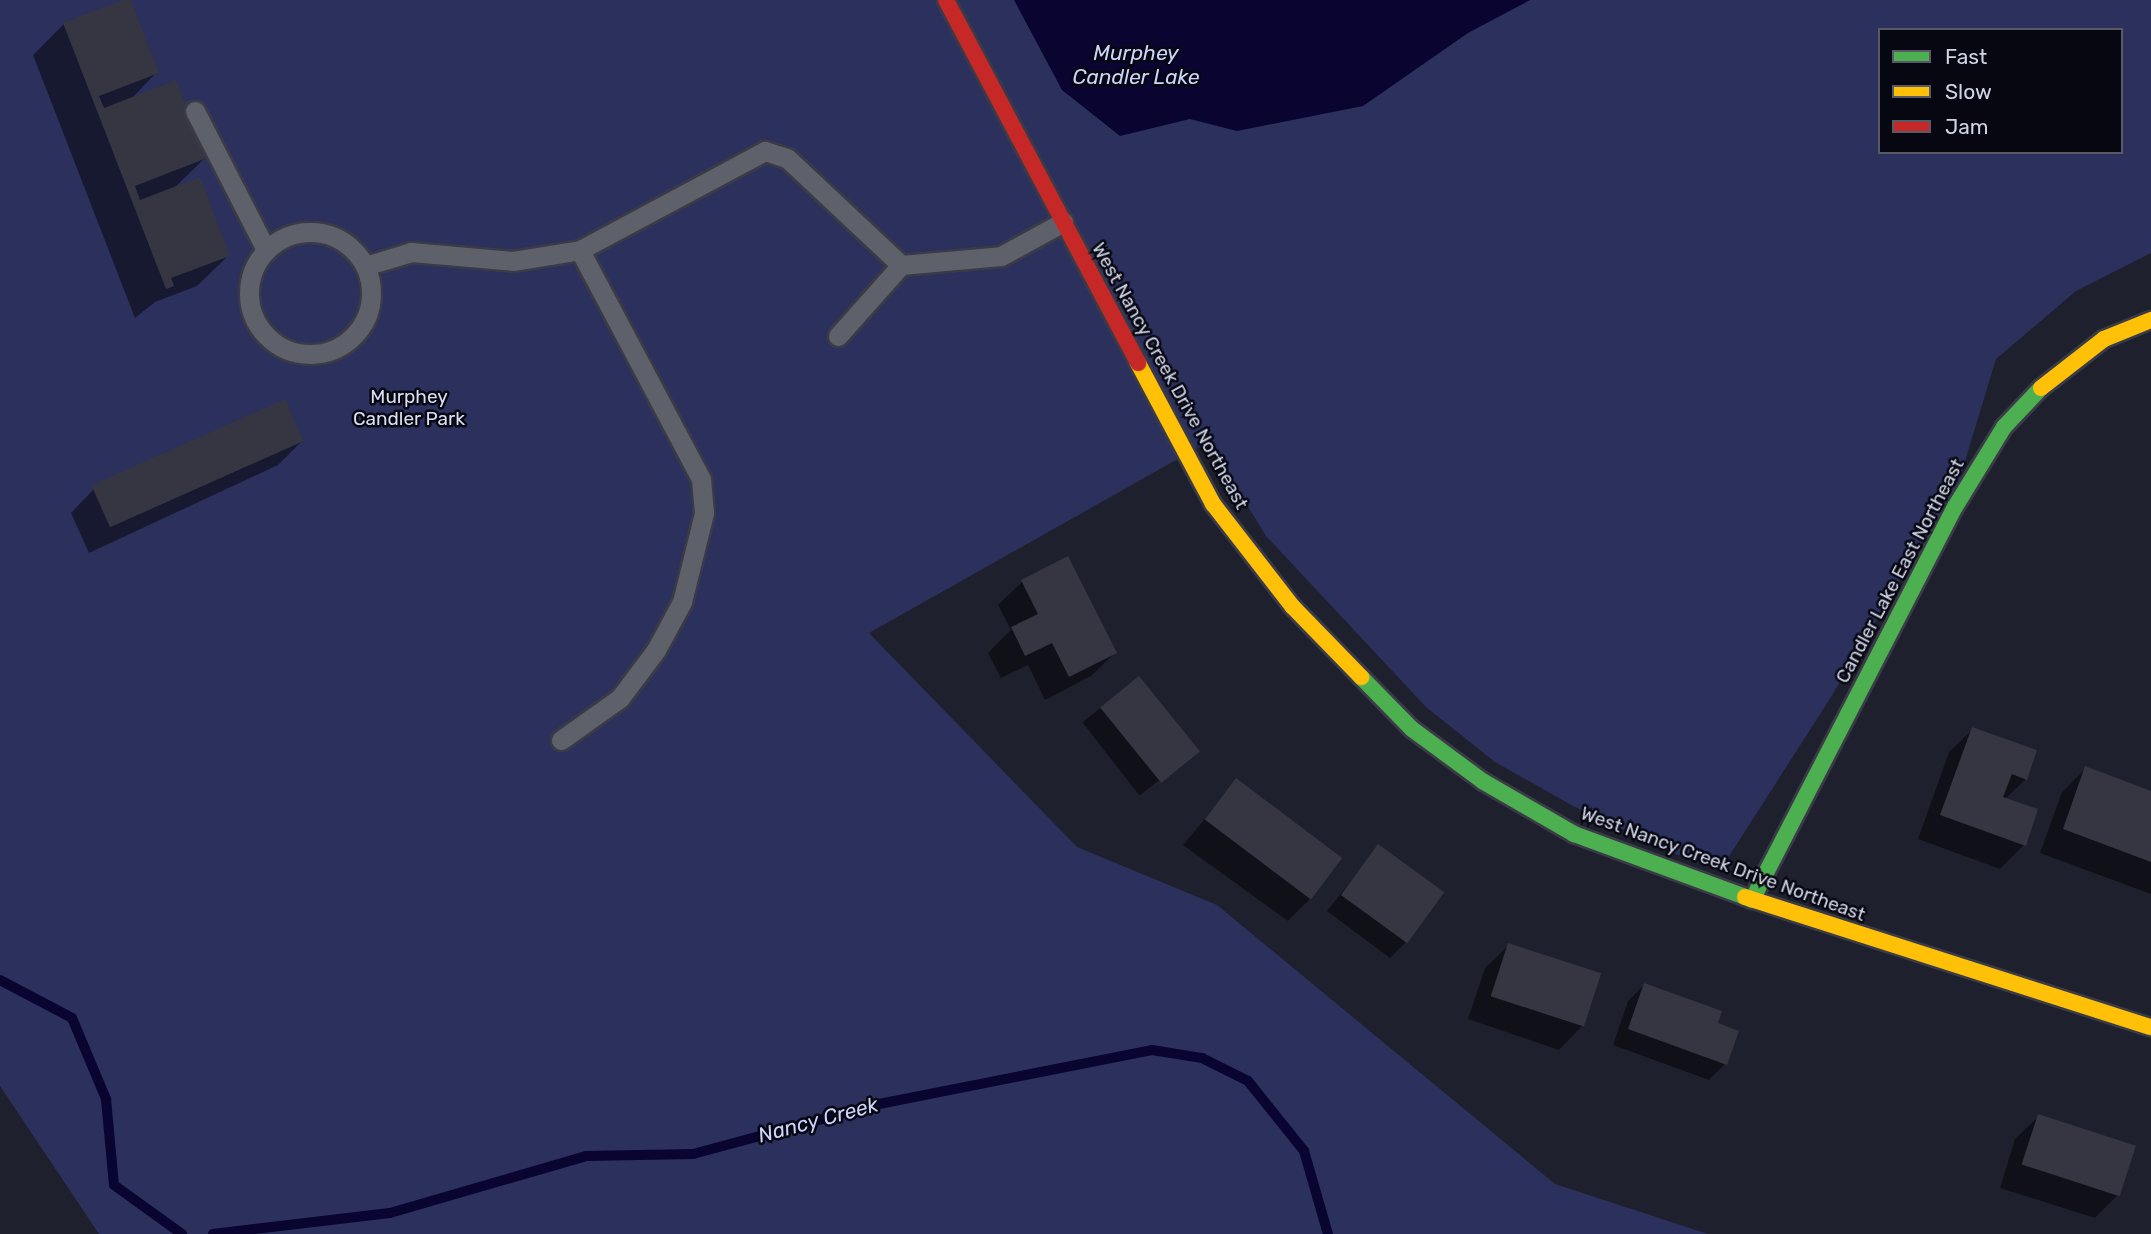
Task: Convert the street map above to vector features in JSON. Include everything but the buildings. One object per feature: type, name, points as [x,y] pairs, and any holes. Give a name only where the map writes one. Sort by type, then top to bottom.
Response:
[{"type":"street","name":"West Nancy Creek Drive Northeast","points":[[946,0],[1213,504],[1293,607],[1412,729],[1483,782],[1574,834],[1752,900],[2151,1027]]},
{"type":"street","name":"Candler Lake East Northeast","points":[[1752,900],[1955,507],[2004,427],[2054,374],[2104,339],[2151,320]]},
{"type":"lane","points":[[195,111],[266,250]]},
{"type":"lane","points":[[365,266],[411,253],[513,261],[547,259],[580,250],[765,150],[788,158],[901,265]]},
{"type":"lane","points":[[838,336],[901,265],[1001,256],[1063,222]]},
{"type":"lane","points":[[315,232],[335,236],[353,248],[365,266],[370,304],[352,338],[317,354],[298,353],[279,346],[254,317],[251,276],[266,250],[294,233],[315,232]]},
{"type":"lane","points":[[561,740],[620,698],[656,650],[682,602],[704,513],[701,479],[580,250]]},
{"type":"green space","name":"Murphey Candler Park","points":[[0,0],[2151,0],[2151,253],[2076,291],[1996,359],[1959,481],[1831,697],[1726,861],[1678,855],[1573,806],[1495,762],[1426,707],[1266,536],[1208,442],[869,633],[1077,847],[1217,905],[1555,1184],[1708,1234],[99,1234],[0,1086]]},
{"type":"water","name":"Murphey Candler Lake","points":[[1014,0],[1530,0],[1468,33],[1363,106],[1237,131],[1190,119],[1120,136],[1062,90]]},
{"type":"waterway","name":"Nancy Creek","points":[[0,980],[72,1018],[106,1099],[114,1185],[182,1234]]},
{"type":"waterway","name":"Nancy Creek","points":[[213,1234],[390,1213],[586,1156],[693,1154],[874,1105],[1152,1050],[1202,1058],[1248,1081],[1304,1151],[1328,1234]]},
{"type":"traffic: fast","points":[[1752,900],[1955,507],[2004,427],[2041,388]]},
{"type":"traffic: fast","points":[[1361,677],[1412,729],[1484,782],[1574,834],[1745,897]]},
{"type":"traffic: slow","points":[[2041,388],[2104,339],[2151,320]]},
{"type":"traffic: slow","points":[[1138,363],[1213,504],[1293,607],[1361,677]]},
{"type":"traffic: slow","points":[[1745,897],[2151,1027]]},
{"type":"traffic: jam","points":[[946,0],[1138,363]]}]
